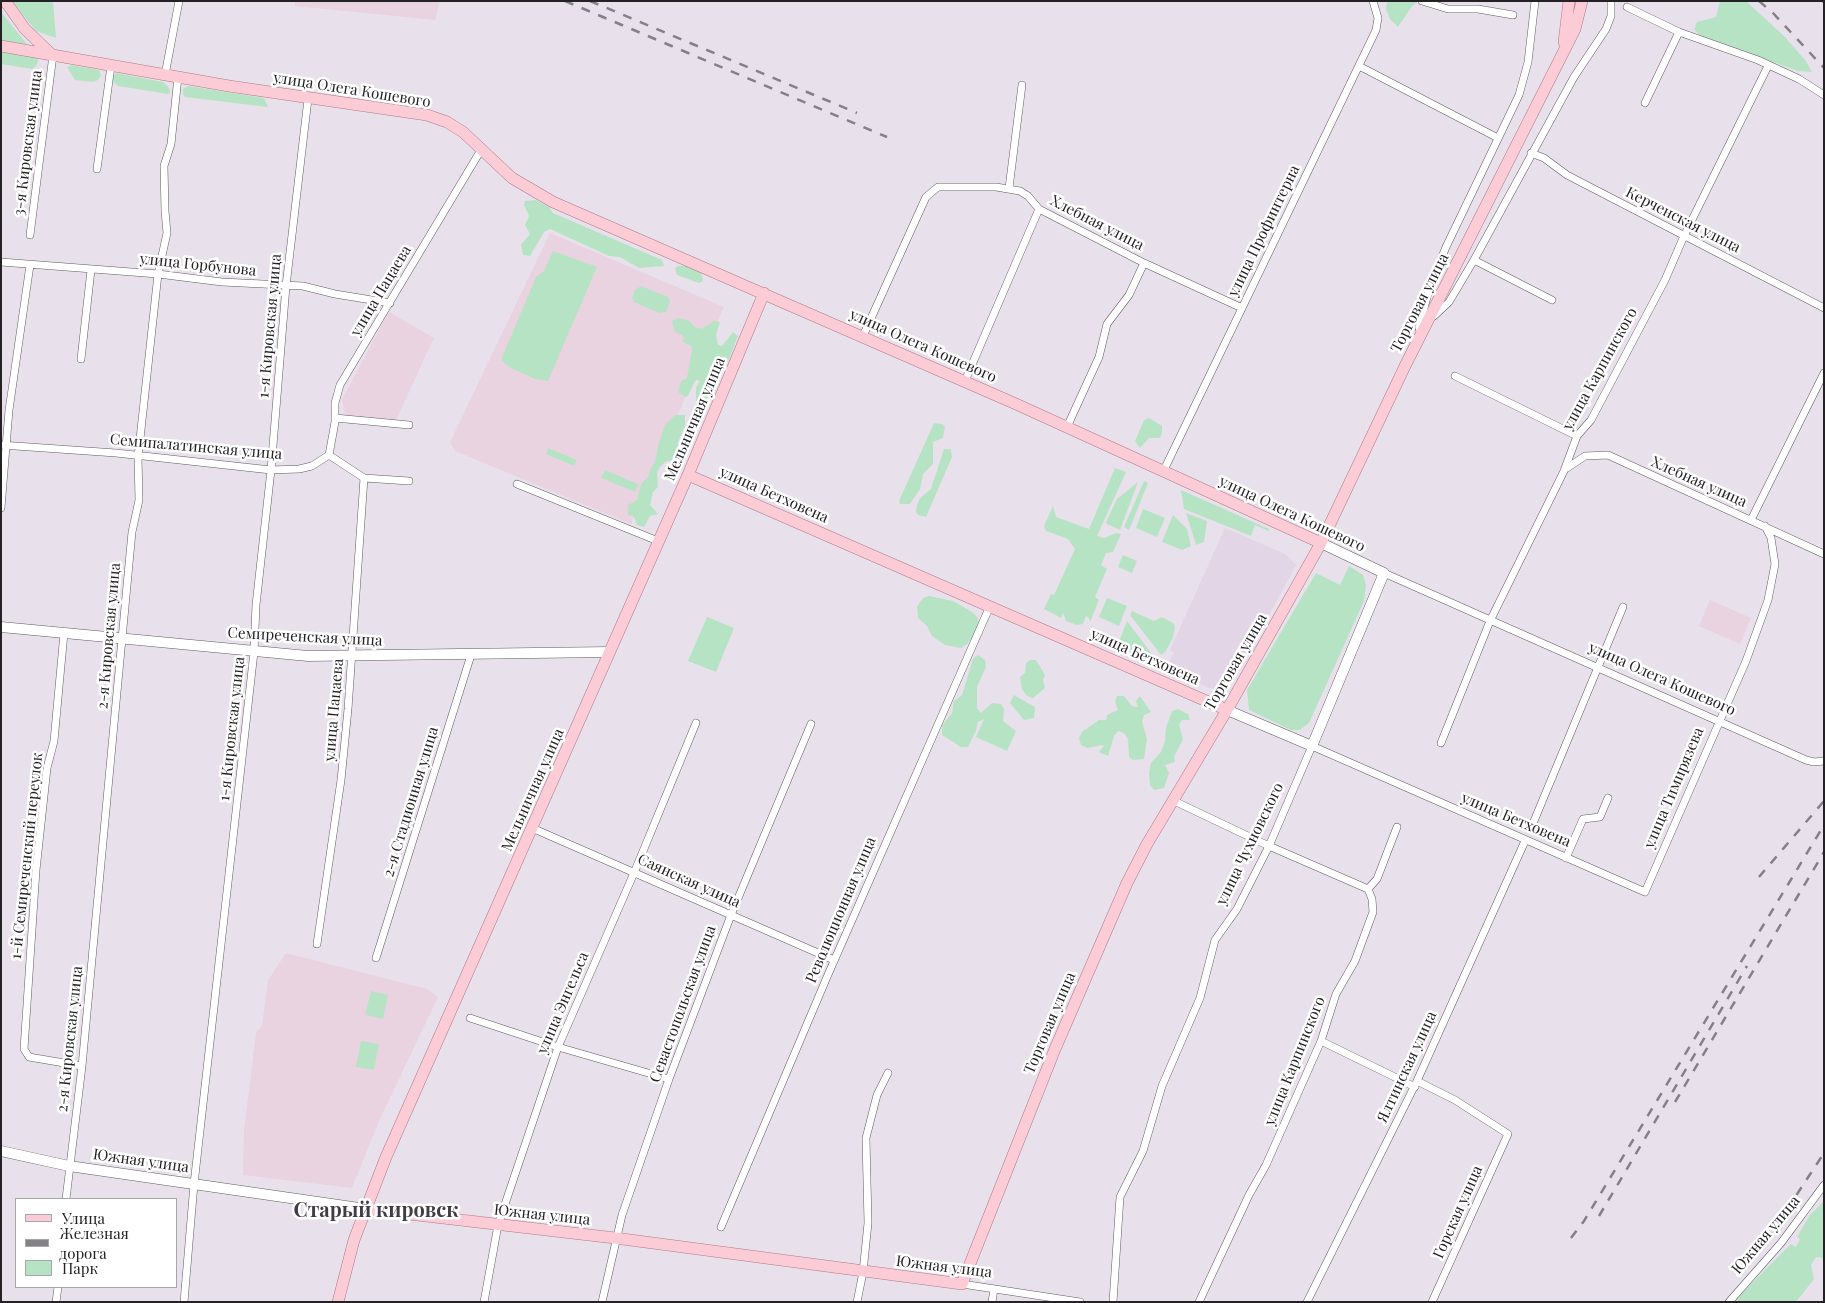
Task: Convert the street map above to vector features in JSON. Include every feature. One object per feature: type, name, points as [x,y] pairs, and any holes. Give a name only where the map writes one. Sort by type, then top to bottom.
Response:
[{"type":"main road","points":[[5,1],[33,46]]},
{"type":"main road","name":"Торговая улица","points":[[1557,64],[1565,38],[1569,1]]},
{"type":"main road","name":"Торговая улица","points":[[962,1284],[1054,1049],[1128,883],[1172,800],[1227,710],[1321,543],[1410,357],[1575,29],[1582,1]]},
{"type":"main road","name":"улица Олега Кошевого","points":[[1,46],[33,46],[53,55],[111,66],[308,99],[427,115],[447,122],[463,132],[512,178],[553,202],[863,336],[1321,543]]},
{"type":"main road","name":"Мельничная улица","points":[[338,1302],[354,1240],[386,1157],[688,474],[764,293]]},
{"type":"main road","name":"улица Бетховена","points":[[688,474],[1227,710]]},
{"type":"main road","name":"Южная улица","points":[[366,1209],[498,1226],[615,1238],[962,1284]]},
{"type":"street","points":[[165,75],[179,1]]},
{"type":"street","name":"улица Профинтерна","points":[[1164,472],[1376,30],[1378,18],[1373,1]]},
{"type":"street","points":[[1422,1],[1448,9],[1478,9],[1514,15]]},
{"type":"street","points":[[1410,357],[1429,289],[1443,254],[1519,95],[1524,80],[1536,1]]},
{"type":"street","points":[[1427,323],[1448,302],[1474,260],[1574,77],[1606,29],[1611,16],[1611,1]]},
{"type":"street","points":[[1628,7],[1680,32],[1758,60],[1799,79],[1824,95]]},
{"type":"street","points":[[1645,103],[1680,32]]},
{"type":"street","name":"3-я Кировская улица","points":[[30,235],[53,55]]},
{"type":"street","points":[[98,169],[111,66]]},
{"type":"street","points":[[1359,66],[1498,138]]},
{"type":"street","name":"улица Карпинского","points":[[1441,743],[1490,621],[1564,471],[1577,436],[1591,420],[1664,280],[1768,66]]},
{"type":"street","name":"2-я Кировская улица","points":[[66,1198],[82,1066],[132,532],[139,500],[138,457],[158,274],[167,233],[164,175],[171,144],[178,78]]},
{"type":"street","points":[[1009,188],[1022,85]]},
{"type":"street","name":"1-я Кировская улица","points":[[184,1302],[194,1184],[254,652],[256,605],[271,470],[286,286],[308,99]]},
{"type":"street","name":"улица Пацаева","points":[[329,455],[335,418],[335,403],[340,385],[481,150]]},
{"type":"street","name":"Керченская улица","points":[[1531,153],[1544,158],[1567,175],[1824,308]]},
{"type":"street","name":"Хлебная улица","points":[[863,336],[926,196],[938,186],[1009,188],[1028,196],[1039,209],[1144,262],[1242,308]]},
{"type":"street","points":[[964,381],[1039,209]]},
{"type":"street","points":[[1474,260],[1552,300]]},
{"type":"street","name":"улица Горбунова","points":[[1,262],[158,274],[222,282],[314,287],[335,294],[390,303]]},
{"type":"street","points":[[1067,428],[1100,357],[1107,324],[1129,295],[1144,262]]},
{"type":"street","points":[[1,508],[4,445],[30,265]]},
{"type":"street","points":[[82,359],[91,270]]},
{"type":"street","points":[[1751,520],[1824,374]]},
{"type":"street","points":[[1455,376],[1577,436]]},
{"type":"street","points":[[335,418],[409,425]]},
{"type":"street","name":"Семипалатинская улица","points":[[4,445],[271,470],[299,470],[312,466],[329,455]]},
{"type":"street","points":[[329,455],[364,478],[409,481]]},
{"type":"street","name":"Хлебная улица","points":[[1564,471],[1585,456],[1608,455],[1650,476],[1824,554]]},
{"type":"street","name":"улица Пацаева","points":[[317,944],[341,780],[352,657],[364,478]]},
{"type":"street","points":[[517,484],[658,541]]},
{"type":"street","name":"улица Тимирязева","points":[[1645,892],[1757,633],[1774,576],[1774,550],[1764,526]]},
{"type":"street","name":"улица Олега Кошевого","points":[[1321,543],[1490,621],[1814,762],[1824,760]]},
{"type":"street","name":"улица Чухновского","points":[[1113,1302],[1120,1196],[1143,1151],[1162,1086],[1200,998],[1215,940],[1237,909],[1269,846],[1384,573]]},
{"type":"street","name":"Революционная улица","points":[[721,1227],[834,960],[990,606]]},
{"type":"street","points":[[1534,821],[1623,607]]},
{"type":"street","name":"Семиреченская улица","points":[[1,627],[254,652],[352,657],[609,652]]},
{"type":"street","name":"1-й Семиреченский переулок","points":[[64,633],[54,742],[47,768],[36,870],[24,1049],[29,1057],[82,1066]]},
{"type":"street","name":"2-я Стадионная улица","points":[[376,958],[471,655]]},
{"type":"street","name":"улица Бетховена","points":[[1227,710],[1645,892]]},
{"type":"street","name":"улица Энгельса","points":[[484,1302],[498,1226],[558,1047],[634,873],[696,723]]},
{"type":"street","name":"Севастопольская улица","points":[[602,1302],[615,1238],[669,1079],[730,915],[811,724]]},
{"type":"street","points":[[1566,858],[1583,819],[1600,817],[1608,798]]},
{"type":"street","points":[[1172,800],[1269,846],[1368,889],[1377,879],[1397,827]]},
{"type":"street","name":"Саянская улица","points":[[532,828],[834,960]]},
{"type":"street","name":"Ялтинская улица","points":[[1307,1302],[1416,1084],[1525,841]]},
{"type":"street","name":"улица Карпинского","points":[[1199,1302],[1249,1195],[1266,1165],[1320,1041],[1336,994],[1355,961],[1373,912],[1372,899],[1368,889]]},
{"type":"street","points":[[470,1018],[558,1047],[669,1079]]},
{"type":"street","points":[[1320,1041],[1416,1084]]},
{"type":"street","points":[[857,1302],[863,1272],[868,1223],[866,1138],[876,1095],[888,1073]]},
{"type":"street","name":"Горская улица","points":[[1416,1084],[1455,1100],[1508,1134],[1432,1302]]},
{"type":"street","name":"Южная улица","points":[[1,1151],[69,1166],[366,1209]]},
{"type":"street","name":"Южная улица","points":[[1729,1302],[1781,1243],[1824,1185]]},
{"type":"street","name":"Южная улица","points":[[962,1284],[1080,1302]]},
{"type":"street","points":[[56,1302],[58,1288]]},
{"type":"street","points":[[992,1302],[994,1289]]},
{"type":"shaded area","points":[[295,1],[440,1],[435,20],[295,6]]},
{"type":"shaded area","points":[[550,233],[724,307],[631,524],[455,451],[450,442]]},
{"type":"shaded area","points":[[389,312],[434,338],[396,420],[345,416],[342,399]]},
{"type":"shaded area","points":[[1225,528],[1285,554],[1296,565],[1239,671],[1224,688],[1208,688],[1167,665],[1174,653],[1170,650]]},
{"type":"shaded area","points":[[1710,600],[1751,618],[1740,644],[1699,626]]},
{"type":"shaded area","points":[[286,953],[427,989],[438,997],[379,1121],[352,1188],[243,1175],[244,1130],[256,1032],[262,1026],[268,980]]},
{"type":"green space","points":[[12,1],[53,1],[56,38],[36,31]]},
{"type":"green space","points":[[1387,1],[1419,1],[1412,6],[1398,27],[1390,19],[1386,9]]},
{"type":"green space","points":[[1720,1],[1746,1],[1784,36],[1806,61],[1812,72],[1798,71],[1699,35],[1694,29],[1697,22],[1716,17]]},
{"type":"green space","points":[[1,12],[27,44],[1,41]]},
{"type":"green space","points":[[1,51],[38,58],[37,65],[32,69],[1,64]]},
{"type":"green space","points":[[71,65],[99,70],[101,75],[98,80],[93,82],[75,80],[67,67]]},
{"type":"green space","points":[[116,73],[163,82],[170,92],[168,94],[118,86],[112,81],[112,76]]},
{"type":"green space","points":[[188,86],[264,98],[268,107],[185,97],[183,89]]},
{"type":"green space","points":[[536,200],[549,207],[553,213],[662,260],[664,266],[639,268],[620,257],[609,256],[550,229],[544,232],[530,256],[523,255],[521,245],[530,234],[525,225],[529,216],[524,205],[525,201]]},
{"type":"green space","points":[[553,251],[597,267],[548,381],[535,379],[509,367],[501,360],[536,277],[544,271]]},
{"type":"green space","points":[[678,266],[688,266],[701,272],[703,281],[699,283],[677,275],[675,268]]},
{"type":"green space","points":[[641,286],[668,297],[670,302],[666,312],[659,313],[634,302],[632,298],[635,290]]},
{"type":"green space","points":[[678,318],[688,320],[695,327],[702,329],[714,321],[720,322],[716,335],[718,345],[722,346],[733,332],[738,336],[728,362],[710,366],[709,376],[714,389],[703,413],[696,409],[696,387],[700,381],[696,380],[688,396],[685,397],[678,392],[681,381],[687,378],[692,347],[682,341],[684,338],[682,335],[675,332],[672,321]]},
{"type":"green space","points":[[675,415],[685,415],[685,426],[678,442],[678,449],[684,447],[692,420],[696,419],[698,424],[683,457],[665,462],[657,473],[658,487],[653,492],[650,505],[658,514],[650,516],[644,527],[637,525],[633,515],[628,516],[628,505],[637,500],[641,484],[648,477],[655,462],[665,425]]},
{"type":"green space","points":[[1149,418],[1162,426],[1162,432],[1160,438],[1149,438],[1140,448],[1135,441],[1144,420]]},
{"type":"green space","points":[[934,423],[942,424],[945,427],[943,438],[933,442],[933,464],[923,474],[920,489],[910,504],[900,504],[899,501]]},
{"type":"green space","points":[[548,448],[577,460],[574,466],[546,454]]},
{"type":"green space","points":[[944,449],[951,449],[952,457],[926,517],[918,515],[916,512],[917,505],[920,498],[931,489]]},
{"type":"green space","points":[[1115,468],[1126,472],[1097,536],[1104,538],[1116,533],[1121,534],[1113,552],[1106,553],[1101,565],[1107,569],[1095,597],[1099,600],[1090,622],[1086,616],[1083,624],[1077,625],[1066,621],[1063,613],[1061,618],[1044,609],[1051,594],[1054,595],[1075,549],[1068,539],[1046,531],[1044,526],[1053,506],[1056,517],[1089,529]]},
{"type":"green space","points":[[605,470],[638,484],[635,492],[601,478]]},
{"type":"green space","points":[[1144,481],[1148,483],[1129,530],[1124,527]]},
{"type":"green space","points":[[1138,482],[1120,530],[1107,524],[1106,522],[1117,499]]},
{"type":"green space","points":[[1181,490],[1269,529],[1269,531],[1255,525],[1251,536],[1184,509]]},
{"type":"green space","points":[[1143,509],[1165,518],[1157,537],[1136,528]]},
{"type":"green space","points":[[1186,513],[1207,521],[1204,542],[1196,545]]},
{"type":"green space","points":[[1173,515],[1187,529],[1191,546],[1182,550],[1162,542]]},
{"type":"green space","points":[[1123,555],[1137,561],[1132,573],[1118,567]]},
{"type":"green space","points":[[1349,566],[1363,575],[1366,586],[1364,601],[1309,723],[1300,730],[1291,730],[1249,710],[1247,690],[1316,573],[1340,585]]},
{"type":"green space","points":[[929,596],[953,601],[977,617],[980,627],[967,644],[961,648],[945,645],[932,636],[927,626],[918,618],[917,607],[923,598]]},
{"type":"green space","points":[[1107,598],[1127,606],[1119,626],[1099,617]]},
{"type":"green space","points":[[1132,611],[1154,621],[1162,617],[1173,623],[1175,627],[1173,637],[1166,651],[1161,655],[1130,615]]},
{"type":"green space","points":[[707,617],[734,628],[716,672],[688,661]]},
{"type":"green space","points":[[1127,621],[1155,658],[1153,662],[1121,642],[1120,639]]},
{"type":"green space","points":[[978,655],[985,660],[986,667],[977,687],[977,708],[981,713],[992,703],[1001,704],[1004,709],[1003,721],[1016,731],[1007,751],[976,737],[984,719],[978,722],[968,747],[961,747],[942,735],[942,726],[952,713],[954,701],[962,695],[973,659]]},
{"type":"green space","points":[[1030,660],[1036,660],[1045,675],[1043,680],[1045,688],[1033,698],[1027,696],[1022,689],[1020,677],[1025,673],[1026,663]]},
{"type":"green space","points":[[1014,695],[1035,707],[1034,718],[1024,720],[1010,703]]},
{"type":"green space","points":[[1117,696],[1124,696],[1132,706],[1138,707],[1136,701],[1140,696],[1151,712],[1144,715],[1142,721],[1147,739],[1144,759],[1133,760],[1129,757],[1128,739],[1124,733],[1118,731],[1114,736],[1108,756],[1099,752],[1104,746],[1102,745],[1087,748],[1081,745],[1079,738],[1082,732],[1099,720],[1106,720],[1107,715],[1118,710],[1115,702]]},
{"type":"green space","points":[[1178,709],[1188,714],[1190,720],[1182,720],[1179,725],[1183,739],[1174,757],[1175,762],[1165,765],[1169,773],[1164,788],[1154,790],[1150,785],[1149,773],[1151,763],[1161,752],[1172,711]]},
{"type":"green space","points":[[371,991],[388,995],[383,1019],[365,1015]]},
{"type":"green space","points":[[361,1041],[379,1044],[374,1070],[356,1067]]},
{"type":"green space","points":[[1824,1201],[1824,1258],[1816,1257],[1811,1265],[1814,1279],[1796,1302],[1733,1302],[1791,1244],[1796,1247],[1800,1239],[1797,1237],[1810,1215]]},
{"type":"railway","points":[[565,1],[887,137]]},
{"type":"railway","points":[[590,1],[857,113]]},
{"type":"railway","points":[[1759,1],[1773,13],[1824,68]]},
{"type":"railway","points":[[1759,877],[1824,801]]},
{"type":"railway","points":[[1571,1238],[1584,1221],[1824,825]]},
{"type":"railway","points":[[1675,1102],[1824,852]]},
{"type":"railway","points":[[1599,1216],[1747,966]]},
{"type":"railway","points":[[1767,1240],[1824,1153]]},
{"type":"district","name":"Старый кировск","points":[[376,1211]]}]
